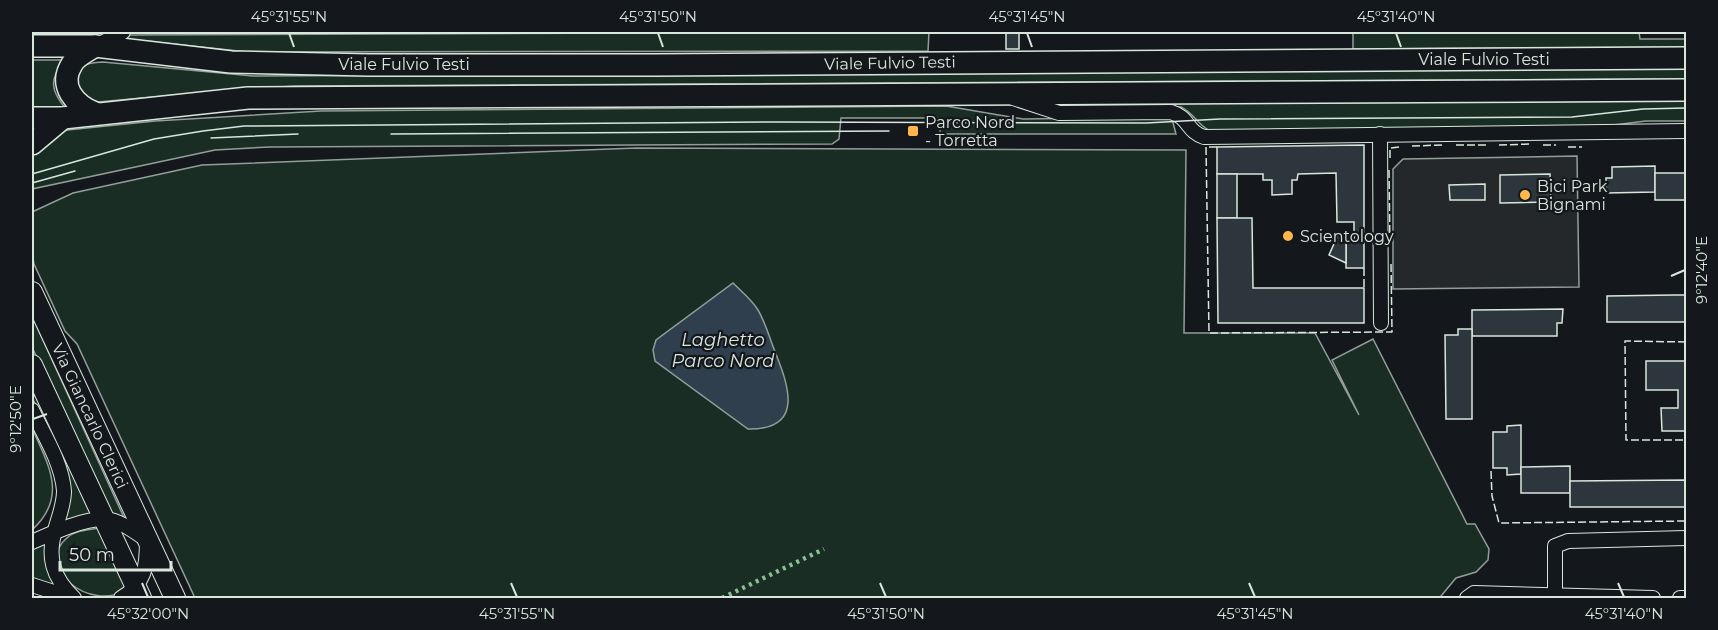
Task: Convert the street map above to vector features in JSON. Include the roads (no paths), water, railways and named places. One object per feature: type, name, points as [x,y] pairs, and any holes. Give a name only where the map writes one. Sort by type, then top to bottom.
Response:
[{"type":"main road","points":[[77,32],[95,46],[72,64],[67,84],[68,91],[77,103],[95,113]]},
{"type":"main road","name":"Viale Fulvio Testi","points":[[32,46],[95,46],[231,62],[369,65],[1686,58]]},
{"type":"main road","name":"Viale Fulvio Testi","points":[[32,118],[63,118],[248,98],[1686,90]]},
{"type":"main road","points":[[32,144],[63,118]]},
{"type":"street","name":"Viale Fulvio Testi","points":[[95,46],[123,32]]},
{"type":"street","name":"Viale Fulvio Testi","points":[[999,94],[1059,113],[1171,112],[1184,117],[1193,131],[1204,136],[1577,134],[1686,131]]},
{"type":"street","points":[[1380,134],[1381,323]]},
{"type":"street","name":"Via Giancarlo Clerici","points":[[32,292],[175,598]]},
{"type":"street","name":"Via Giancarlo Clerici","points":[[32,365],[104,519],[133,595]]},
{"type":"street","points":[[32,410],[61,472],[64,494],[51,550],[53,570],[62,586],[73,598]]},
{"type":"street","points":[[32,542],[54,531],[104,519],[125,526],[147,540]]},
{"type":"street","points":[[1555,595],[1555,546],[1568,541],[1686,538]]},
{"type":"street","name":"Via Giancarlo Clerici","points":[[133,595],[145,571],[147,540]]},
{"type":"street","points":[[32,585],[73,598]]},
{"type":"street","points":[[1467,598],[1474,593],[1653,598]]},
{"type":"street","points":[[1680,598],[1686,598]]},
{"type":"water","name":"Laghetto Parco Nord","points":[[733,283],[753,303],[765,324],[784,376],[788,402],[785,413],[778,422],[766,427],[748,429],[655,361],[653,350],[656,340]]},
{"type":"tram line","points":[[32,174],[154,139],[244,126],[777,122],[1146,123],[1220,119],[1572,117],[1643,109],[1686,108]]},
{"type":"tram line","points":[[391,134],[889,131]]},
{"type":"tram line","points":[[211,138],[298,134]]},
{"type":"tram line","points":[[32,183],[75,171]]},
{"type":"place","name":"Parco Nord - Torretta","points":[[913,131]]},
{"type":"place","name":"Bici Park Bignami","points":[[1525,195]]},
{"type":"place","name":"Scientology","points":[[1288,236]]}]
